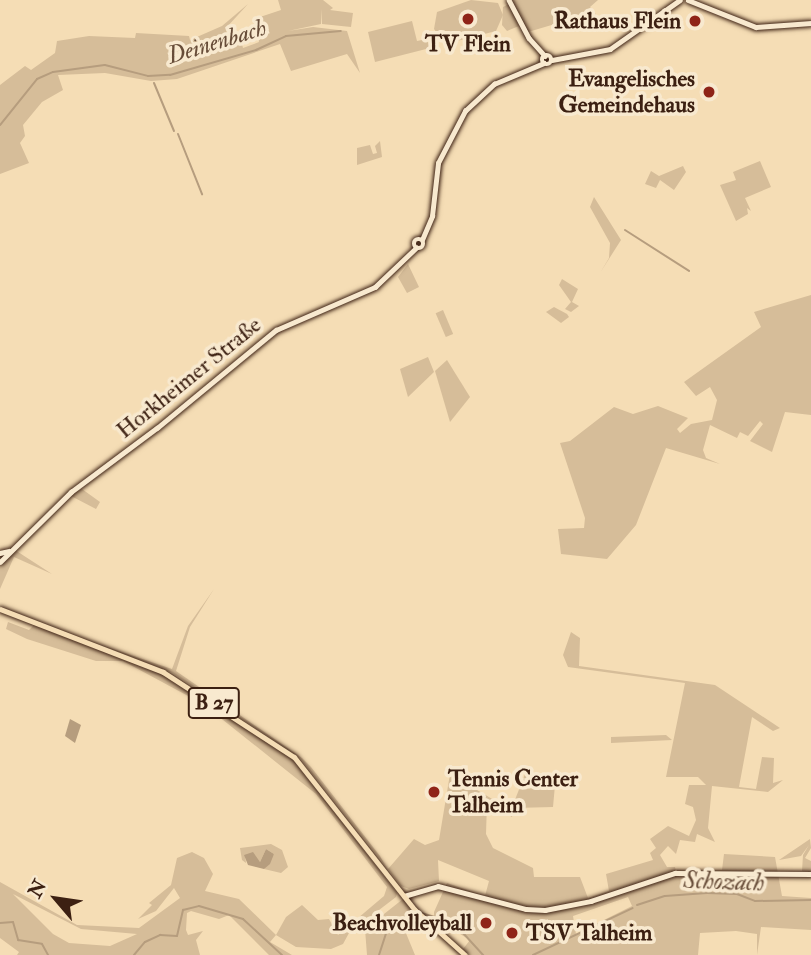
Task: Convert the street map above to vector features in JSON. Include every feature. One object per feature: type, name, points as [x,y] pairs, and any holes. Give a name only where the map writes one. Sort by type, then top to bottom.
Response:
[{"type":"main road","points":[[509,0],[523,27],[545,56],[552,60]]},
{"type":"main road","points":[[545,56],[544,63],[610,50],[680,0],[688,0],[756,27],[811,23]]},
{"type":"main road","name":"Horkheimer Straße","points":[[0,561],[71,492],[173,415],[276,330],[375,287],[416,248],[415,243],[422,240],[432,216],[440,156],[465,111],[502,79],[544,63]]},
{"type":"main road","points":[[0,561],[0,554],[10,550]]},
{"type":"main road","name":"B 27","points":[[0,609],[163,672],[287,751],[312,774],[421,917],[465,955]]},
{"type":"main road","points":[[404,896],[438,886],[517,907],[545,910],[609,896],[675,873],[811,874]]},
{"type":"shaded area","points":[[278,0],[323,0],[333,8],[330,10],[353,13],[351,27],[322,24],[321,9],[321,24],[288,31],[313,27],[347,31],[360,73],[347,54],[291,71],[280,44],[177,79],[151,81],[105,73],[58,75],[63,90],[42,102],[23,125],[25,136],[20,143],[29,163],[0,174],[0,85],[25,66],[31,70],[55,53],[57,41],[89,36],[135,38],[136,33],[189,36],[190,40],[222,26],[248,4],[226,28],[227,35],[239,33],[243,48],[259,42],[254,19],[281,10]]},
{"type":"shaded area","points":[[471,0],[498,3],[503,15],[496,31],[445,44],[434,29],[437,12]]},
{"type":"shaded area","points":[[512,0],[598,0],[590,7],[598,17],[582,16],[528,32]]},
{"type":"shaded area","points":[[509,4],[519,26],[507,31],[502,25],[503,7]]},
{"type":"shaded area","points":[[412,21],[417,41],[427,39],[430,48],[375,62],[368,32]]},
{"type":"shaded area","points":[[380,141],[382,157],[357,165],[357,148],[370,145],[373,154],[377,153],[375,146]]},
{"type":"shaded area","points":[[760,161],[771,187],[745,198],[751,211],[747,208],[748,214],[736,221],[720,185],[736,180],[733,172]]},
{"type":"shaded area","points":[[683,166],[686,172],[674,190],[660,180],[656,188],[645,184],[651,171],[659,176]]},
{"type":"shaded area","points":[[594,197],[621,240],[600,273],[609,258],[610,243],[590,207]]},
{"type":"shaded area","points":[[408,264],[419,287],[407,293],[398,277]]},
{"type":"shaded area","points":[[562,279],[578,289],[572,302],[579,306],[571,312],[565,309],[571,302],[559,285]]},
{"type":"shaded area","points":[[811,295],[811,415],[785,412],[772,452],[750,441],[763,424],[760,421],[748,436],[740,432],[737,438],[710,425],[703,450],[706,458],[720,464],[666,448],[636,525],[607,559],[561,554],[558,529],[584,528],[585,518],[560,443],[570,441],[614,407],[633,414],[658,406],[688,418],[677,429],[680,433],[691,424],[712,420],[717,400],[710,387],[696,396],[684,382],[761,327],[754,312]]},
{"type":"shaded area","points":[[554,307],[569,317],[561,323],[546,312]]},
{"type":"shaded area","points":[[443,310],[453,334],[446,337],[436,313]]},
{"type":"shaded area","points":[[428,357],[434,372],[408,397],[400,369]]},
{"type":"shaded area","points":[[447,360],[470,397],[450,422],[435,371]]},
{"type":"shaded area","points":[[82,489],[100,502],[96,509],[71,496],[15,550],[52,574],[14,557],[0,589],[0,566],[8,555],[70,495]]},
{"type":"shaded area","points":[[214,589],[190,627],[176,671],[302,758],[385,865],[300,758],[173,673],[101,645],[172,669],[188,626]]},
{"type":"shaded area","points":[[8,622],[29,630],[35,624],[164,674],[291,756],[397,893],[396,897],[349,933],[343,944],[331,949],[296,947],[276,935],[286,917],[302,905],[318,920],[329,919],[338,935],[384,896],[387,887],[316,794],[203,704],[123,661],[96,661],[27,639],[6,629]]},
{"type":"shaded area","points":[[571,632],[580,638],[579,666],[715,685],[780,728],[773,731],[752,717],[739,787],[756,789],[762,757],[774,758],[773,783],[783,780],[768,792],[712,786],[708,828],[715,842],[697,834],[695,842],[680,840],[676,854],[668,846],[660,855],[667,867],[675,867],[676,871],[722,870],[724,854],[775,857],[782,896],[811,898],[811,930],[761,927],[757,955],[757,934],[736,931],[700,933],[698,955],[469,955],[463,949],[470,940],[434,918],[434,912],[447,883],[485,896],[489,881],[438,860],[439,881],[409,889],[401,886],[388,869],[414,839],[425,845],[439,840],[450,774],[511,810],[525,774],[555,785],[553,807],[514,808],[512,817],[487,802],[486,834],[493,848],[533,868],[534,877],[580,877],[588,898],[609,891],[606,874],[653,860],[650,853],[656,848],[650,839],[668,826],[689,836],[696,820],[693,807],[685,804],[689,785],[706,785],[698,777],[666,777],[685,683],[568,667],[563,655]],"holes":[[[628,897],[632,906],[576,934],[573,916]]]},
{"type":"shaded area","points":[[70,719],[81,725],[75,743],[65,736]]},
{"type":"shaded area","points":[[666,735],[672,740],[611,743],[611,737]]},
{"type":"shaded area","points":[[810,839],[811,848],[805,858],[811,861],[811,872],[802,871],[803,855],[809,845],[801,856],[779,860]]},
{"type":"shaded area","points":[[271,844],[282,850],[288,867],[281,873],[264,869],[274,854],[266,849],[260,862],[245,855],[246,863],[242,860],[240,848]]},
{"type":"shaded area","points":[[266,849],[274,854],[270,864],[264,869],[248,865],[244,855],[253,852],[260,862]]},
{"type":"shaded area","points":[[192,852],[204,858],[213,874],[205,891],[239,899],[276,935],[270,942],[292,955],[269,955],[229,915],[219,919],[191,911],[187,913],[186,930],[188,935],[203,931],[196,940],[200,955],[17,955],[19,952],[0,938],[0,882],[77,925],[139,928],[180,898],[174,888],[156,911],[138,919],[152,905],[149,903],[171,885],[177,858]],"holes":[[[13,894],[81,929],[137,934],[110,946],[69,943],[53,934]]]},
{"type":"shaded area","points":[[403,899],[422,925],[403,926],[415,955],[367,955],[365,929]]},
{"type":"waterway","name":"Deinenbach","points":[[0,125],[37,79],[53,72],[105,65],[148,76],[170,75],[256,50],[286,36],[341,31]]},
{"type":"waterway","points":[[154,83],[174,131]]},
{"type":"waterway","points":[[178,134],[202,194]]},
{"type":"waterway","points":[[625,230],[689,271]]},
{"type":"waterway","name":"Schozach","points":[[637,905],[665,896],[707,893],[737,894],[755,901],[811,900]]},
{"type":"waterway","name":"Schozach","points":[[134,955],[145,942],[160,935],[177,936],[183,910],[199,906],[243,919],[282,955]]},
{"type":"waterway","name":"Schozach","points":[[533,955],[633,908]]},
{"type":"waterway","name":"Schozach","points":[[421,913],[453,922],[483,955]]},
{"type":"waterway","name":"Schozach","points":[[379,955],[389,924],[415,914]]},
{"type":"waterway","name":"Schozach","points":[[0,923],[13,922],[18,940],[42,944],[48,955]]},
{"type":"place","name":"TV Flein","points":[[468,19]]},
{"type":"place","name":"Rathaus Flein","points":[[695,21]]},
{"type":"place","name":"Evangelisches Gemeindehaus","points":[[709,92]]},
{"type":"place","name":"Tennis Center Talheim","points":[[434,792]]},
{"type":"place","name":"Beachvolleyball","points":[[486,923]]},
{"type":"place","name":"TSV Talheim","points":[[512,933]]}]
